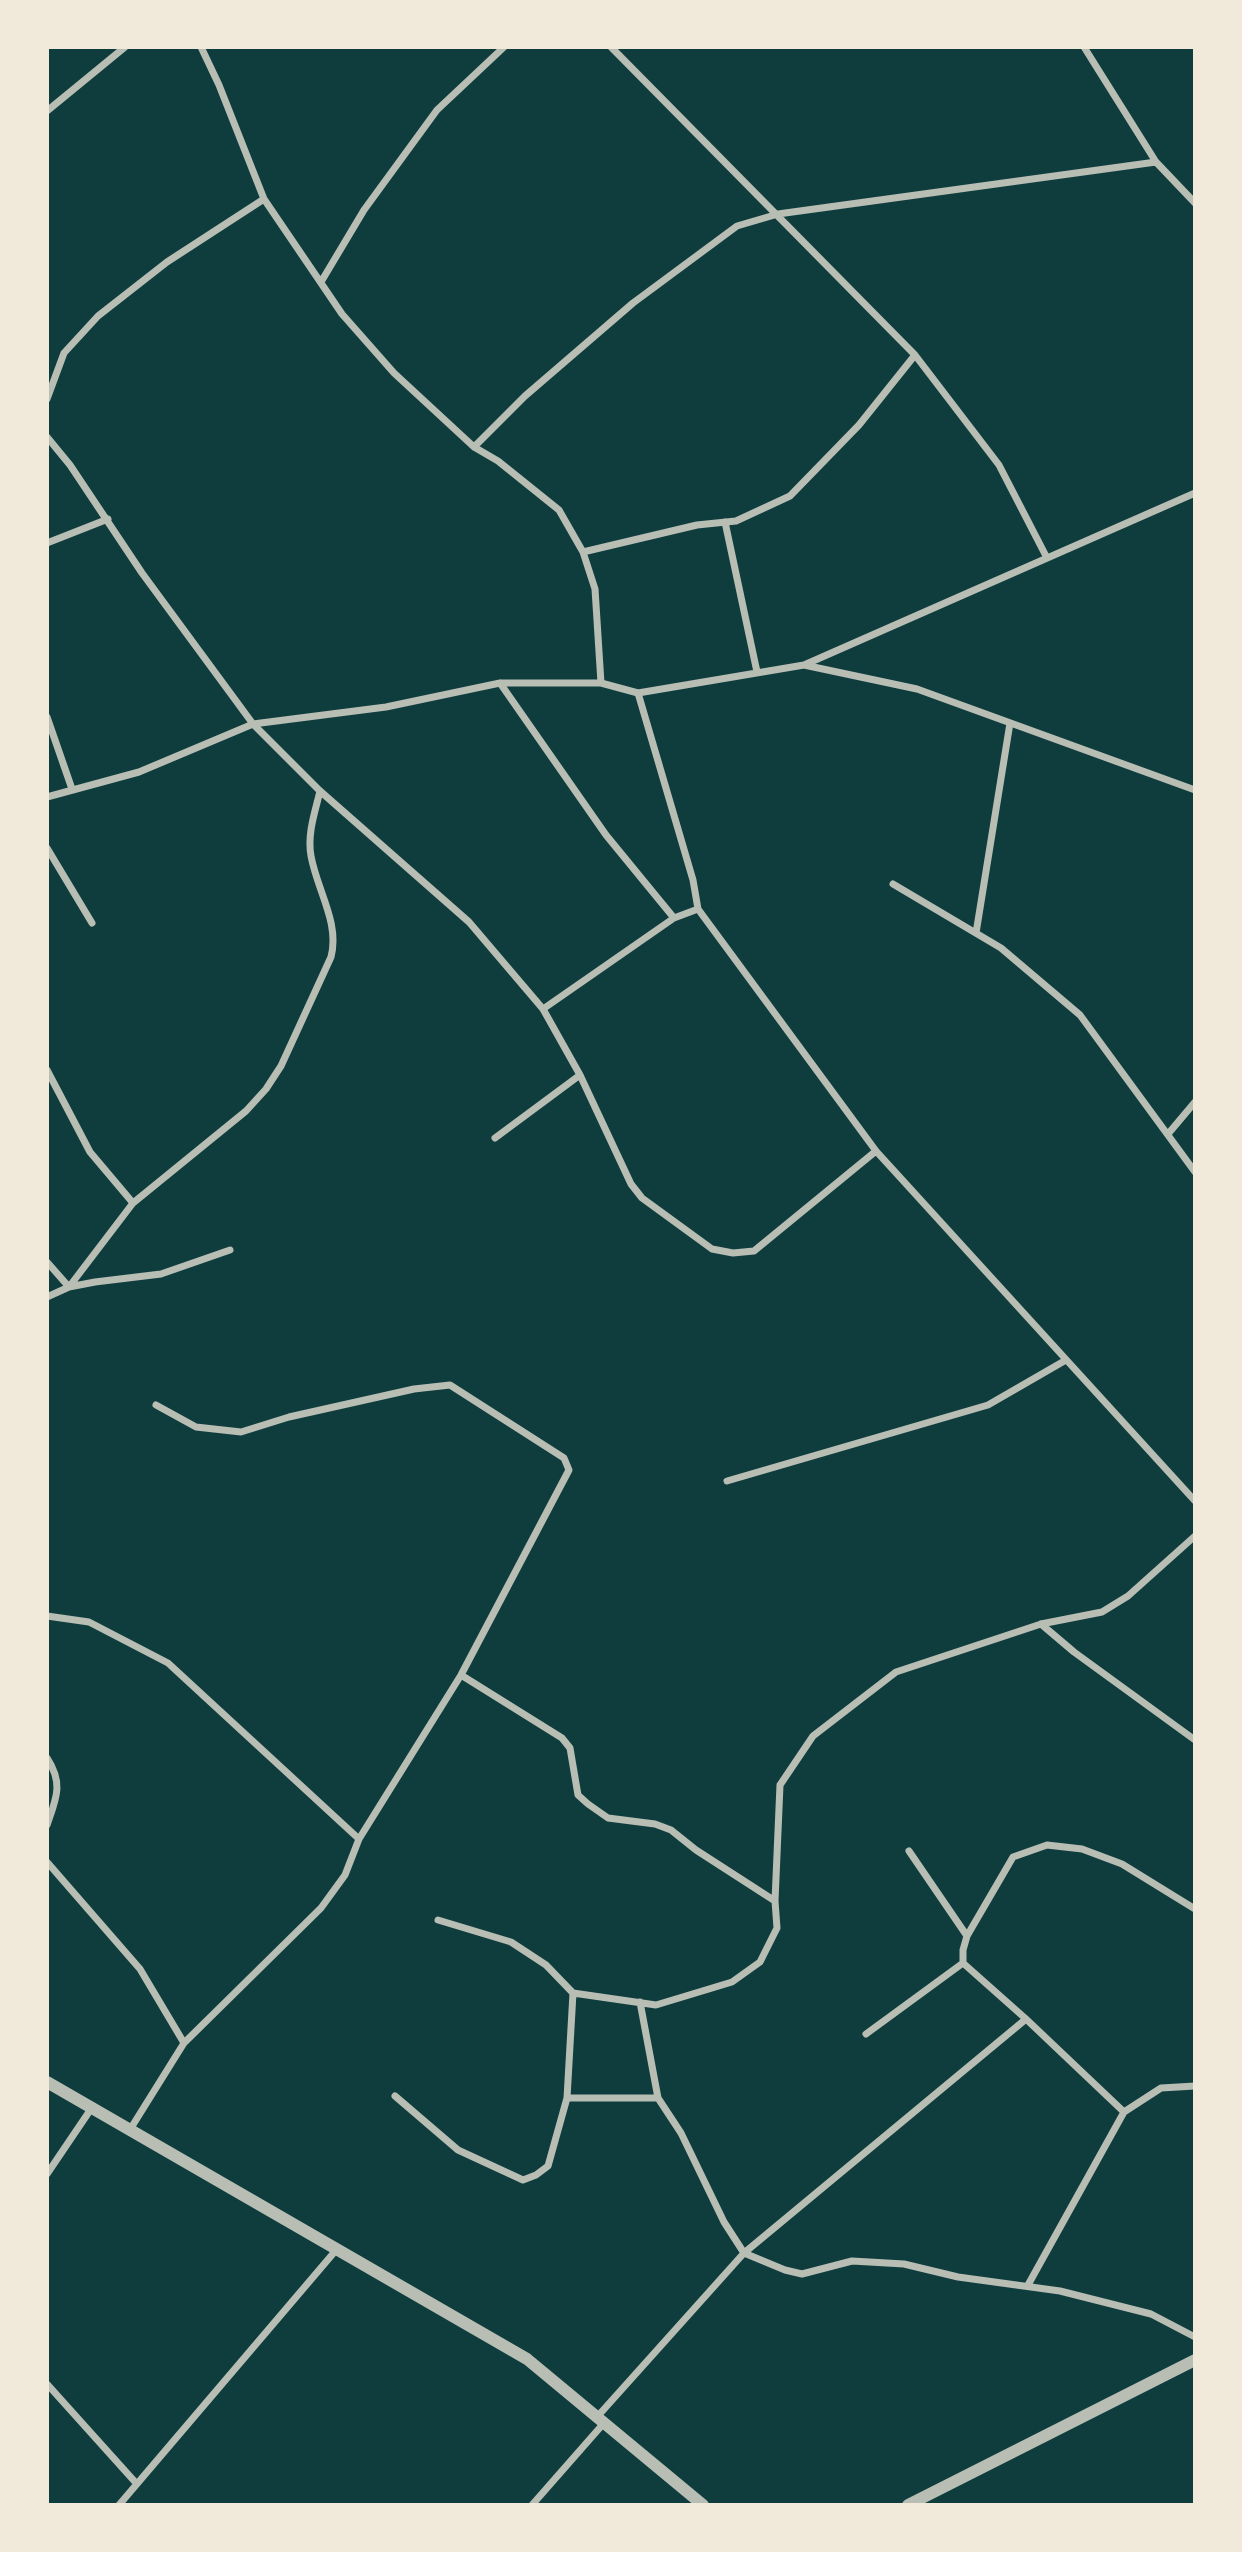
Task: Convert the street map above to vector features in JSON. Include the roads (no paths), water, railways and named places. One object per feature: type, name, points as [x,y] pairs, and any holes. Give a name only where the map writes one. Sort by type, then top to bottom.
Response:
[{"type":"street","points":[[47,111],[125,47]]},
{"type":"street","points":[[201,47],[264,199],[342,314],[394,373],[474,447],[559,510],[583,552],[595,589],[601,683]]},
{"type":"street","points":[[321,282],[364,210],[437,110],[503,47]]},
{"type":"street","points":[[611,47],[915,355],[999,465],[1047,558]]},
{"type":"street","points":[[1084,47],[1156,162],[1195,203]]},
{"type":"street","points":[[474,447],[525,396],[634,303],[737,226],[778,214],[1156,162]]},
{"type":"street","points":[[47,399],[64,353],[98,316],[167,262],[264,199]]},
{"type":"street","points":[[583,552],[697,525],[736,521],[790,496],[859,425],[915,355]]},
{"type":"street","points":[[47,437],[108,519],[142,573],[253,724],[320,791],[469,922],[542,1009],[580,1075],[631,1184],[642,1198],[712,1249],[733,1253],[754,1251],[876,1150]]},
{"type":"street","points":[[47,797],[139,772],[253,724],[386,707],[500,683],[601,683],[638,693],[804,664],[1195,493]]},
{"type":"street","points":[[47,543],[108,519]]},
{"type":"street","points":[[725,522],[757,673]]},
{"type":"street","points":[[804,664],[917,689],[1195,790]]},
{"type":"street","points":[[500,683],[606,835],[674,918]]},
{"type":"street","points":[[638,693],[693,880],[698,909],[876,1150],[1195,1501]]},
{"type":"street","points":[[47,716],[72,789]]},
{"type":"street","points":[[976,933],[1010,723]]},
{"type":"street","points":[[69,1287],[133,1203],[246,1111],[266,1089],[281,1066],[331,957],[334,944],[333,930],[311,855],[311,831],[320,791]]},
{"type":"street","points":[[47,848],[92,923]]},
{"type":"street","points":[[893,884],[1001,948],[1080,1015],[1195,1172]]},
{"type":"street","points":[[542,1009],[674,918],[698,909]]},
{"type":"street","points":[[47,1070],[90,1152],[133,1203]]},
{"type":"street","points":[[495,1138],[580,1075]]},
{"type":"street","points":[[1168,1134],[1195,1102]]},
{"type":"street","points":[[47,1297],[69,1287],[160,1274],[230,1250]]},
{"type":"street","points":[[47,1262],[69,1287]]},
{"type":"street","points":[[727,1481],[988,1405],[1066,1360]]},
{"type":"street","points":[[131,2128],[184,2043],[321,1908],[345,1875],[359,1839],[461,1675],[569,1470],[564,1458],[450,1385],[414,1389],[289,1416],[241,1432],[196,1427],[156,1405]]},
{"type":"street","points":[[438,1920],[511,1942],[546,1965],[573,1993],[656,2005],[732,1982],[760,1962],[778,1928],[775,1901],[780,1785],[813,1736],[896,1672],[1041,1624],[1102,1612],[1128,1596],[1195,1536]]},
{"type":"street","points":[[47,1616],[89,1622],[168,1663],[359,1839]]},
{"type":"street","points":[[1041,1624],[1074,1652],[1195,1740]]},
{"type":"street","points":[[461,1675],[562,1738],[570,1748],[578,1795],[588,1804],[608,1818],[655,1824],[671,1830],[696,1850],[775,1901]]},
{"type":"street","points":[[47,1758],[55,1770],[58,1792],[47,1825]]},
{"type":"street","points":[[1124,2112],[963,1963],[967,1936],[1013,1857],[1046,1845],[1082,1849],[1122,1864],[1195,1909]]},
{"type":"street","points":[[909,1851],[967,1936]]},
{"type":"street","points":[[47,1863],[141,1969],[184,2043]]},
{"type":"street","points":[[866,2034],[963,1963]]},
{"type":"street","points":[[395,2096],[458,2150],[523,2180],[536,2175],[548,2166],[567,2098],[573,1993]]},
{"type":"street","points":[[640,2002],[658,2098],[681,2133],[724,2222],[744,2253],[802,2274],[852,2261],[905,2264],[958,2277],[1028,2286],[1151,2314],[1195,2337]]},
{"type":"street","points":[[532,2505],[744,2253],[1026,2019]]},
{"type":"street","points":[[47,2082],[93,2106],[527,2358],[703,2505]]},
{"type":"street","points":[[1028,2286],[1124,2112],[1161,2088],[1195,2086]]},
{"type":"street","points":[[567,2098],[658,2098]]},
{"type":"street","points":[[47,2174],[93,2106]]},
{"type":"street","points":[[119,2505],[337,2248]]},
{"type":"street","points":[[908,2505],[1195,2360]]},
{"type":"street","points":[[47,2384],[136,2483]]}]
